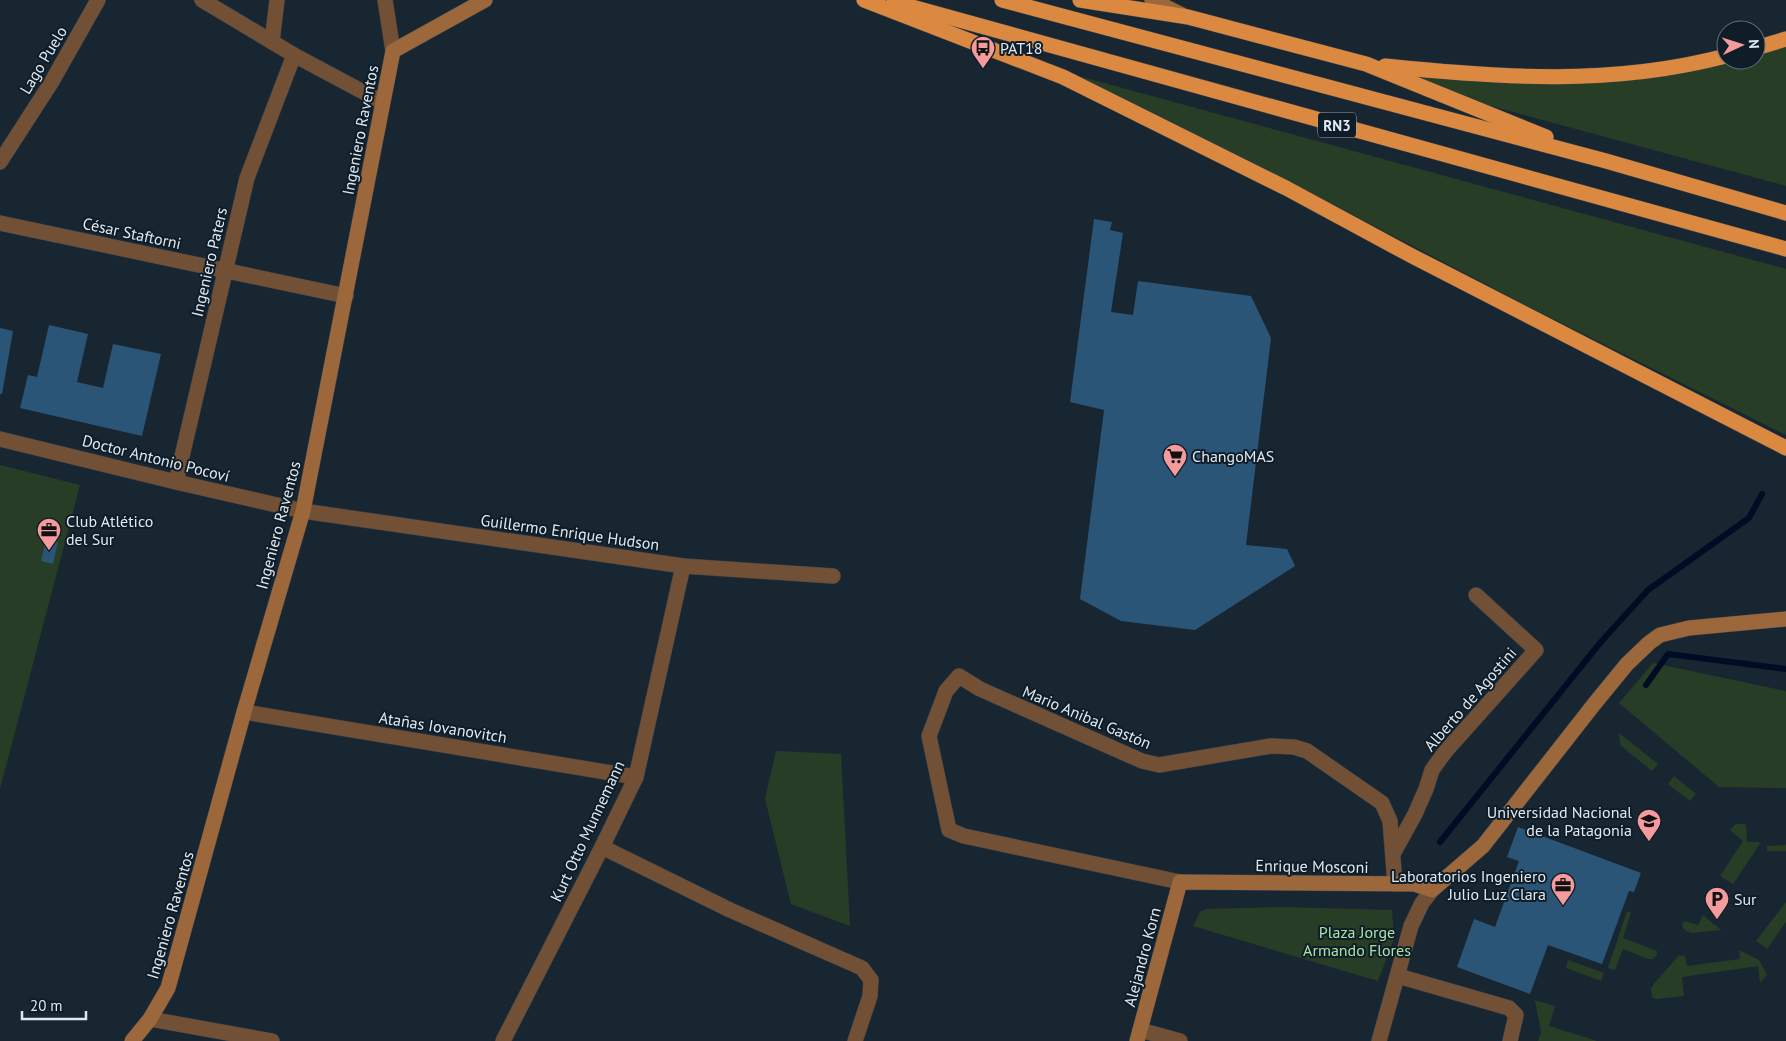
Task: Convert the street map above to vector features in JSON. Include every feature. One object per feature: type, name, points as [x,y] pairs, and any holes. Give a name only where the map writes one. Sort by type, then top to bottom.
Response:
[{"type":"highway","points":[[864,0],[1063,76],[1286,188],[1430,265],[1786,448]]},
{"type":"highway","name":"RN3","points":[[888,0],[1786,249]]},
{"type":"highway","name":"RN3","points":[[1002,0],[1606,161],[1786,213]]},
{"type":"highway","points":[[1080,0],[1188,17],[1366,64],[1606,161]]},
{"type":"highway","points":[[1766,45],[1786,39]]},
{"type":"highway","points":[[1366,64],[1483,76],[1572,78],[1620,75],[1701,63],[1716,59]]},
{"type":"street","name":"Lago Puelo","points":[[0,162],[51,83],[98,0]]},
{"type":"street","points":[[202,0],[294,55],[382,102]]},
{"type":"street","points":[[272,42],[277,0]]},
{"type":"street","name":"Ingeniero Raventos","points":[[132,1041],[150,1019],[168,988],[244,712],[303,511],[393,52],[385,0]]},
{"type":"street","points":[[393,52],[485,0]]},
{"type":"street","points":[[1154,0],[1188,17]]},
{"type":"street","name":"Ingeniero Paters","points":[[176,482],[247,178],[294,55]]},
{"type":"street","name":"César Staftorni","points":[[0,222],[346,296]]},
{"type":"street","name":"Doctor Antonio Pocoví","points":[[0,439],[303,511]]},
{"type":"street","name":"Guillermo Enrique Hudson","points":[[303,511],[683,566],[833,576]]},
{"type":"street","name":"Kurt Otto Munnemann","points":[[503,1041],[636,777],[683,566]]},
{"type":"street","name":"Alberto de Agostini","points":[[1393,854],[1415,814],[1432,770],[1444,752],[1536,650],[1476,595]]},
{"type":"street","points":[[1380,1041],[1411,926],[1422,903],[1432,890],[1483,846],[1627,664],[1648,643],[1660,635],[1688,628],[1786,619]]},
{"type":"street","name":"Mario Anibal Gastón","points":[[964,836],[949,830],[929,736],[946,691],[959,676],[980,689],[1142,761],[1159,765],[1271,746],[1294,747],[1307,751],[1382,803],[1390,821],[1395,884]]},
{"type":"street","name":"Atañas Iovanovitch","points":[[244,712],[636,777]]},
{"type":"street","name":"Enrique Mosconi","points":[[964,836],[1180,882],[1414,884],[1432,890]]},
{"type":"street","points":[[602,847],[730,910],[862,968],[871,980],[870,996],[855,1041]]},
{"type":"street","name":"Alejandro Korn","points":[[1139,1036],[1180,882]]},
{"type":"street","points":[[1398,976],[1509,1008],[1516,1015],[1510,1041]]},
{"type":"street","points":[[150,1019],[272,1041]]},
{"type":"street","points":[[1139,1036],[1180,1041]]},
{"type":"green space","points":[[1786,44],[1786,186],[1421,87],[1425,72],[1479,77],[1716,61],[1716,70],[1766,70],[1766,50]]},
{"type":"green space","points":[[1082,77],[1786,269],[1786,435],[1539,312],[1244,158],[1080,81]]},
{"type":"green space","points":[[0,465],[80,485],[0,789]]},
{"type":"green space","points":[[1653,663],[1786,691],[1786,788],[1719,787],[1619,703]]},
{"type":"green space","points":[[1619,733],[1658,764],[1652,771],[1620,745]]},
{"type":"green space","points":[[776,751],[841,754],[850,926],[791,904],[765,799]]},
{"type":"green space","points":[[1674,776],[1696,794],[1690,801],[1668,784]]},
{"type":"green space","points":[[1736,824],[1746,825],[1747,842],[1761,842],[1733,884],[1720,876],[1743,841],[1730,830]]},
{"type":"green space","points":[[1786,845],[1786,851],[1767,851],[1767,846]]},
{"type":"green space","points":[[1786,902],[1786,922],[1767,949],[1756,941]]},
{"type":"green space","name":"Plaza Jorge Armando Flores","points":[[1283,907],[1392,910],[1394,939],[1378,981],[1193,926],[1200,912],[1206,909]]},
{"type":"green space","points":[[1627,911],[1631,913],[1623,938],[1657,951],[1657,955],[1653,959],[1648,959],[1623,949],[1615,970],[1608,968]]},
{"type":"green space","points":[[1703,915],[1721,930],[1692,933],[1686,931],[1682,926],[1684,921],[1698,925]]},
{"type":"green space","points":[[1739,950],[1759,960],[1767,975],[1760,983],[1758,966],[1682,977],[1684,996],[1656,999],[1652,997],[1651,989],[1653,985],[1679,955],[1685,956],[1687,966],[1740,959]]},
{"type":"green space","points":[[1568,960],[1604,973],[1601,981],[1566,968]]},
{"type":"green space","points":[[1535,1000],[1555,1006],[1549,1026],[1597,1041],[1538,1041],[1541,1032]]},
{"type":"building","name":"ChangoMAS","points":[[1094,219],[1112,222],[1110,230],[1123,233],[1111,312],[1133,315],[1138,281],[1251,296],[1271,338],[1246,545],[1287,549],[1295,566],[1195,630],[1121,621],[1080,599],[1104,410],[1070,402]]},
{"type":"building","points":[[49,325],[88,334],[77,382],[103,388],[113,344],[161,354],[142,436],[20,408],[28,375],[37,377]]},
{"type":"building","points":[[0,328],[13,331],[2,394],[0,394]]},
{"type":"building","name":"Club Atlético del Sur","points":[[46,539],[58,542],[53,564],[41,561]]},
{"type":"building","name":"Laboratorios Ingeniero Julio Luz Clara","points":[[1518,827],[1641,873],[1634,892],[1629,891],[1602,964],[1548,945],[1530,994],[1457,967],[1474,919],[1495,927],[1519,861],[1507,857]]},
{"type":"waterway","points":[[1440,842],[1600,643],[1648,590],[1749,518],[1762,494]]},
{"type":"waterway","points":[[1646,685],[1668,654],[1786,669]]},
{"type":"place","name":"PAT18","points":[[983,69]]},
{"type":"place","name":"ChangoMAS","points":[[1175,477]]},
{"type":"place","name":"Club Atlético del Sur","points":[[49,551]]},
{"type":"place","name":"Universidad Nacional de la Patagonia","points":[[1649,842]]},
{"type":"place","name":"Laboratorios Ingeniero Julio Luz Clara","points":[[1563,906]]},
{"type":"place","name":"Sur","points":[[1717,920]]}]
